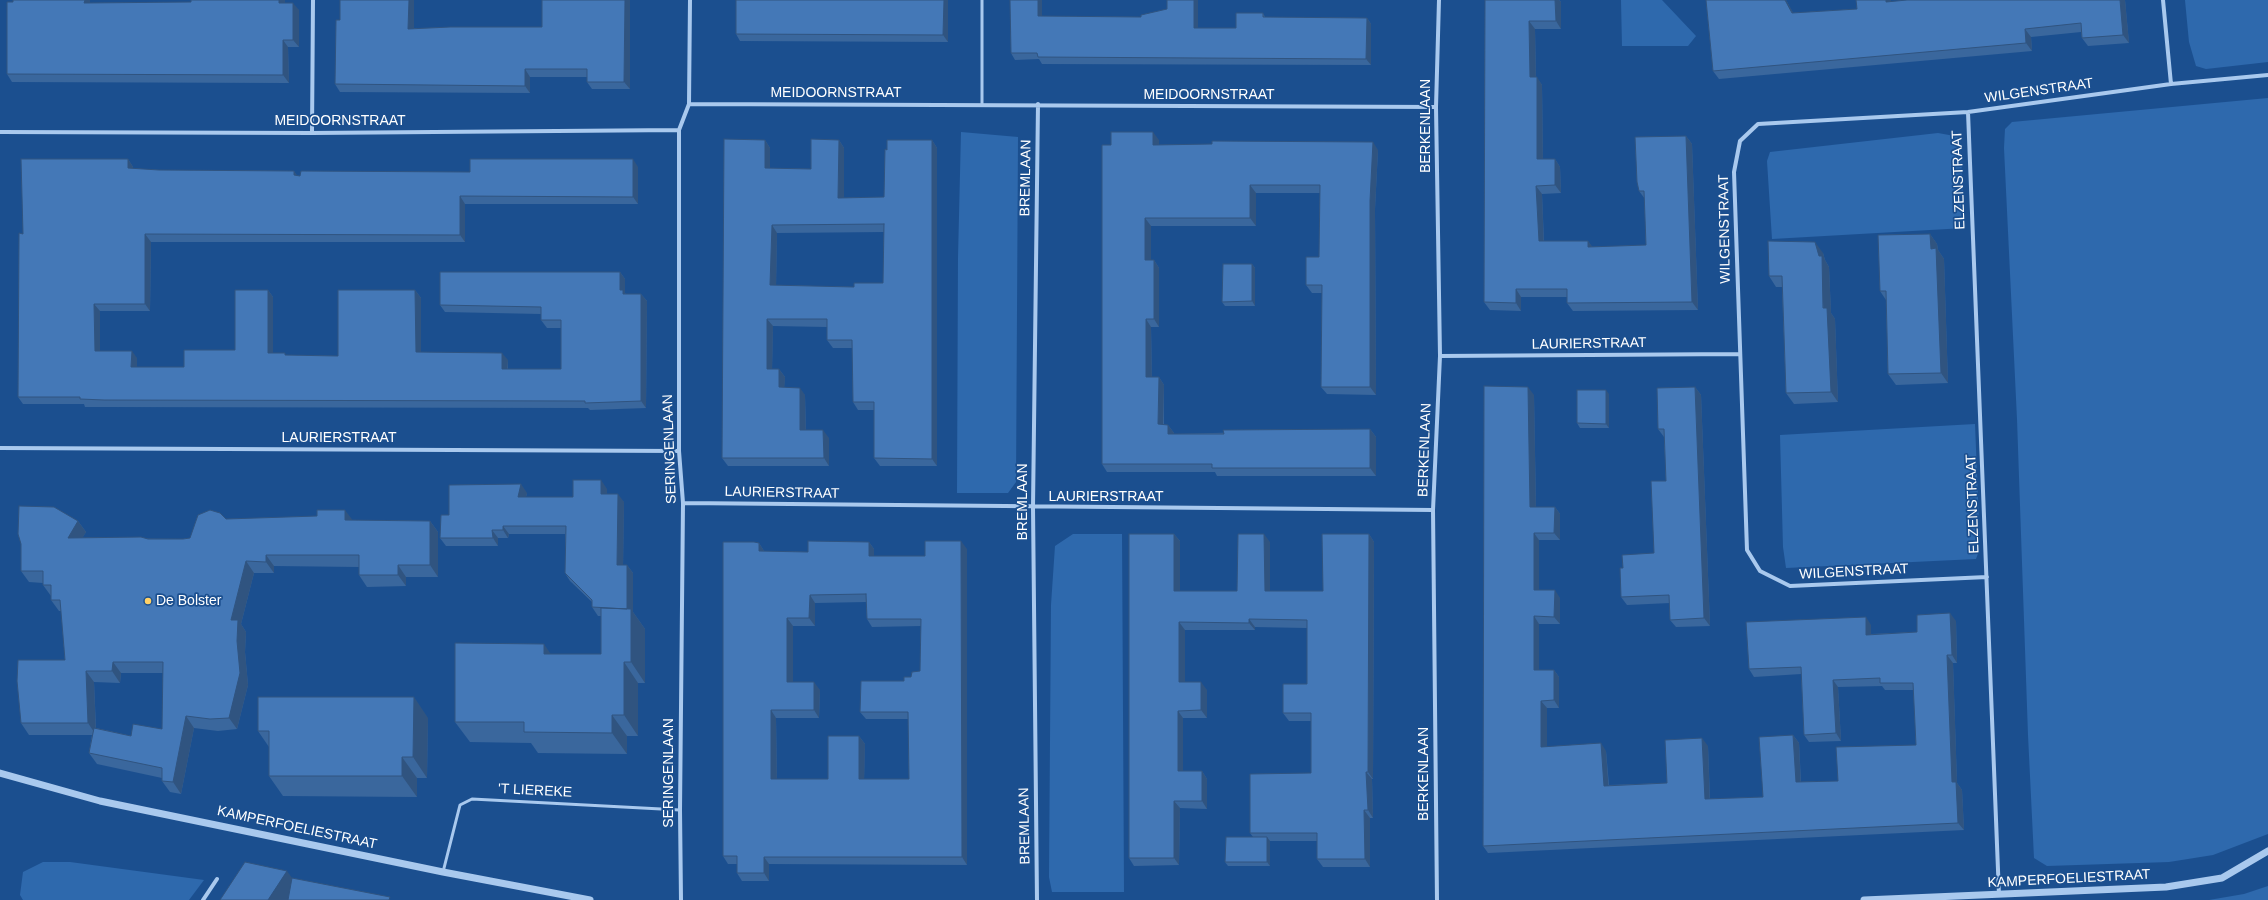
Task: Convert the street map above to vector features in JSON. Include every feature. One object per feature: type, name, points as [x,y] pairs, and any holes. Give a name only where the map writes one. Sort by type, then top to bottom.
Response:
[{"type":"street","points":[[312,133],[313,0]]},
{"type":"street","name":"SERINGENLAAN","points":[[681,900],[680,810],[683,503],[679,451],[679,130],[689,104],[690,0]]},
{"type":"street","name":"BERKENLAAN","points":[[1436,900],[1433,510],[1440,356],[1436,107],[1439,0]]},
{"type":"street","points":[[2164,0],[2171,84]]},
{"type":"street","name":"WILGENSTRAAT","points":[[1987,577],[1790,586],[1760,571],[1747,550],[1739,354],[1734,172],[1740,141],[1758,124],[1968,112],[2171,84],[2268,75]]},
{"type":"street","name":"MEIDOORNSTRAAT","points":[[689,104],[1038,104],[1436,107]]},
{"type":"street","name":"BREMLAAN","points":[[1037,900],[1033,507],[1038,104]]},
{"type":"street","name":"ELZENSTRAAT","points":[[1968,112],[1999,895]]},
{"type":"street","name":"MEIDOORNSTRAAT","points":[[0,132],[312,133],[679,130]]},
{"type":"street","name":"LAURIERSTRAAT","points":[[1440,356],[1739,354]]},
{"type":"street","name":"LAURIERSTRAAT","points":[[0,448],[679,451]]},
{"type":"street","name":"LAURIERSTRAAT","points":[[683,503],[1433,510]]},
{"type":"street","name":"KAMPERFOELIESTRAAT","points":[[0,773],[100,801],[442,872],[590,900]]},
{"type":"street","name":"KAMPERFOELIESTRAAT","points":[[1864,900],[2166,887],[2222,878],[2268,851]]},
{"type":"street","points":[[203,900],[217,879]]},
{"type":"lane","points":[[982,0],[982,104]]},
{"type":"lane","name":"'T LIEREKE","points":[[442,872],[460,805],[472,799],[680,810]]},
{"type":"shaded area","points":[[1621,0],[1662,0],[1696,36],[1688,46],[1622,46]]},
{"type":"shaded area","points":[[2185,0],[2268,0],[2268,62],[2206,69],[2196,66],[2189,42]]},
{"type":"shaded area","points":[[2268,98],[2268,834],[2213,855],[2169,862],[2047,866],[2034,858],[2028,735],[2017,419],[2004,148],[2005,129],[2012,122]]},
{"type":"shaded area","points":[[961,132],[1018,137],[1016,482],[1008,493],[957,493],[958,258]]},
{"type":"shaded area","points":[[1938,133],[1960,137],[1965,228],[1772,239],[1767,161],[1770,152]]},
{"type":"shaded area","points":[[1975,424],[1980,548],[1976,559],[1786,568],[1783,547],[1780,435]]},
{"type":"shaded area","points":[[1073,534],[1122,534],[1124,892],[1052,892],[1049,877],[1051,605],[1055,546]]},
{"type":"shaded area","points":[[43,862],[70,862],[204,880],[189,900],[23,900],[20,895],[23,872]]},
{"type":"shaded area","points":[[2268,886],[2268,900],[2209,900],[2244,894]]},
{"type":"building","points":[[13,0],[85,0],[84,3],[191,2],[191,0],[279,0],[279,3],[293,3],[293,40],[283,40],[283,75],[7,74],[7,2],[13,2]]},
{"type":"building","points":[[340,0],[409,0],[408,29],[450,27],[542,27],[542,0],[625,0],[624,82],[587,82],[587,69],[525,69],[525,86],[335,84],[336,20],[340,20]]},
{"type":"building","points":[[736,0],[944,0],[943,35],[736,34]]},
{"type":"building","points":[[1010,0],[1038,0],[1038,16],[1141,17],[1141,15],[1167,9],[1167,0],[1194,0],[1194,28],[1236,28],[1236,13],[1263,13],[1263,17],[1367,18],[1366,59],[1038,57],[1037,53],[1011,53]]},
{"type":"building","points":[[1485,0],[1555,0],[1556,21],[1529,21],[1530,77],[1537,77],[1537,159],[1555,159],[1555,185],[1536,186],[1539,241],[1588,241],[1588,247],[1646,245],[1644,191],[1639,191],[1637,182],[1635,137],[1686,136],[1692,302],[1567,303],[1567,289],[1516,289],[1516,303],[1484,302]]},
{"type":"building","points":[[1706,0],[1785,0],[1792,13],[1857,9],[1856,0],[1886,0],[1886,2],[1907,0],[2120,0],[2123,35],[2082,38],[2081,23],[2025,29],[2026,43],[1713,71]]},
{"type":"building","points":[[1111,132],[1153,132],[1153,145],[1212,144],[1212,141],[1373,142],[1370,201],[1370,387],[1321,387],[1322,285],[1306,285],[1306,257],[1319,257],[1320,185],[1250,185],[1250,218],[1145,218],[1145,260],[1154,260],[1154,319],[1146,319],[1146,377],[1159,377],[1158,424],[1168,425],[1168,434],[1224,434],[1223,430],[1370,429],[1370,468],[1212,468],[1212,464],[1102,464],[1102,145],[1111,145]]},
{"type":"building","points":[[724,139],[765,140],[765,168],[811,169],[811,139],[839,140],[838,198],[884,197],[885,149],[887,150],[887,140],[932,140],[932,459],[874,458],[874,402],[853,402],[852,340],[827,340],[827,319],[767,319],[767,369],[779,369],[779,387],[800,388],[800,430],[823,430],[824,458],[722,458]],"holes":[[[884,224],[883,283],[854,283],[854,287],[770,285],[772,225]]]},
{"type":"building","points":[[21,159],[128,159],[128,168],[159,170],[294,171],[294,175],[300,176],[301,171],[470,172],[470,159],[633,159],[633,197],[460,196],[460,235],[145,234],[145,304],[94,304],[95,351],[132,351],[131,367],[184,367],[184,350],[235,350],[235,290],[268,290],[268,353],[285,353],[285,355],[338,356],[338,290],[415,290],[416,352],[502,353],[502,369],[561,369],[561,320],[541,320],[541,307],[440,305],[440,272],[620,272],[620,290],[623,290],[623,294],[641,294],[641,401],[585,403],[585,401],[104,400],[80,399],[80,397],[18,397],[19,233],[23,234]]},
{"type":"building","points":[[1930,234],[1931,249],[1936,248],[1941,373],[1888,374],[1886,291],[1880,291],[1878,235]]},
{"type":"building","points":[[1768,241],[1815,242],[1819,256],[1822,256],[1823,308],[1827,308],[1831,392],[1786,393],[1782,276],[1769,276]]},
{"type":"building","points":[[1223,264],[1252,264],[1252,301],[1222,302]]},
{"type":"building","points":[[1484,386],[1528,387],[1530,507],[1555,507],[1554,533],[1534,533],[1534,590],[1555,590],[1554,617],[1534,616],[1534,670],[1554,670],[1554,700],[1541,701],[1541,747],[1601,743],[1604,786],[1667,783],[1665,740],[1702,738],[1705,799],[1763,797],[1759,737],[1793,735],[1796,782],[1838,781],[1836,747],[1916,745],[1913,683],[1880,683],[1880,678],[1833,680],[1836,733],[1804,735],[1801,667],[1749,669],[1746,622],[1866,617],[1866,635],[1917,632],[1917,615],[1950,613],[1952,655],[1947,655],[1952,782],[1956,782],[1958,823],[1483,846]]},
{"type":"building","points":[[1695,387],[1704,618],[1670,620],[1669,595],[1621,597],[1620,568],[1623,568],[1622,555],[1654,553],[1651,481],[1666,481],[1664,429],[1658,429],[1657,388]]},
{"type":"building","points":[[1577,390],[1606,390],[1606,424],[1577,423]]},
{"type":"building","points":[[573,480],[601,480],[601,494],[618,494],[617,565],[627,565],[627,609],[592,607],[592,600],[565,573],[566,526],[503,526],[503,530],[492,530],[493,538],[440,538],[441,515],[449,515],[449,485],[521,484],[518,497],[573,497]]},
{"type":"building","points":[[19,506],[54,507],[78,521],[68,538],[190,538],[198,515],[210,510],[220,513],[226,519],[317,516],[317,510],[345,510],[345,520],[430,521],[430,565],[398,565],[398,575],[359,575],[359,555],[266,555],[266,562],[246,561],[231,620],[238,620],[237,641],[240,673],[229,718],[210,719],[186,716],[173,782],[162,781],[162,768],[89,753],[94,728],[131,736],[133,724],[162,729],[163,662],[113,662],[112,671],[86,671],[88,723],[21,723],[17,681],[18,660],[65,660],[60,600],[51,600],[51,585],[43,585],[43,571],[21,571],[21,544],[18,534]]},
{"type":"building","points":[[1129,534],[1174,534],[1174,591],[1237,591],[1238,534],[1264,534],[1265,591],[1323,591],[1322,534],[1369,534],[1368,772],[1366,772],[1368,810],[1364,810],[1365,859],[1317,859],[1317,833],[1250,833],[1250,774],[1311,773],[1311,713],[1283,713],[1283,684],[1307,684],[1307,620],[1249,619],[1249,623],[1179,622],[1179,682],[1201,682],[1201,710],[1178,711],[1178,771],[1202,771],[1202,801],[1174,801],[1174,858],[1129,858]]},
{"type":"building","points":[[808,541],[869,542],[869,556],[925,556],[925,541],[961,541],[962,857],[764,857],[764,873],[737,873],[737,856],[723,856],[723,542],[759,543],[759,551],[808,552]],"holes":[[[866,594],[867,619],[921,619],[920,671],[912,672],[911,677],[904,677],[904,681],[861,681],[860,712],[908,712],[909,779],[859,779],[859,736],[828,736],[828,779],[771,779],[771,710],[814,710],[814,682],[787,682],[787,618],[809,618],[810,595]]]},
{"type":"building","points":[[601,608],[631,609],[631,662],[624,662],[624,715],[612,715],[612,733],[524,732],[524,722],[455,722],[455,643],[544,644],[544,654],[601,654]]},
{"type":"building","points":[[258,697],[414,697],[413,757],[402,757],[402,776],[269,776],[269,731],[258,731]]},
{"type":"building","points":[[1226,837],[1267,837],[1267,862],[1225,862]]},
{"type":"building","points":[[245,862],[287,871],[268,900],[220,900]]},
{"type":"building","points":[[292,878],[390,897],[389,900],[288,900]]},
{"type":"place","name":"De Bolster","points":[[148,601]]}]
